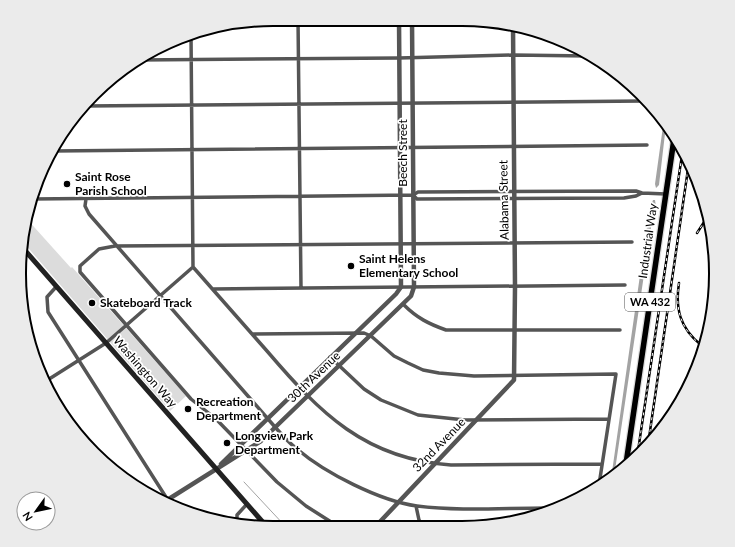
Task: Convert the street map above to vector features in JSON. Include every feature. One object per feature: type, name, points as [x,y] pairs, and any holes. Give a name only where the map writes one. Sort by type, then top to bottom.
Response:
[{"type":"main road","name":"Industrial Way","points":[[627,458],[673,145]]},
{"type":"main road","name":"Washington Way","points":[[27,254],[261,520]]},
{"type":"street","points":[[298,26],[301,288]]},
{"type":"street","name":"Beech Street","points":[[399,26],[401,287]]},
{"type":"street","name":"Beech Street","points":[[412,26],[414,287]]},
{"type":"street","name":"Alabama Street","points":[[513,32],[515,375]]},
{"type":"street","points":[[191,40],[193,267],[299,388],[324,413],[358,437],[393,453],[435,464],[602,464]]},
{"type":"street","points":[[149,60],[413,58],[513,55],[579,56]]},
{"type":"street","points":[[91,106],[640,101]]},
{"type":"street","points":[[59,151],[192,148],[400,148],[647,145]]},
{"type":"street","points":[[37,199],[193,196],[401,196],[413,195],[418,192],[514,191],[636,191],[642,193],[666,194]]},
{"type":"street","points":[[413,195],[417,199],[624,198],[636,196],[642,193]]},
{"type":"street","points":[[86,198],[86,211],[115,246],[275,428],[296,449],[323,468],[370,491],[416,506],[448,508],[541,508]]},
{"type":"street","points":[[330,521],[306,506],[277,482],[240,446],[216,419],[191,399],[126,325],[79,268],[99,250],[115,246],[632,242]]},
{"type":"street","points":[[50,378],[106,343],[193,267]]},
{"type":"street","points":[[213,289],[626,285]]},
{"type":"street","points":[[56,287],[47,297],[46,307],[161,494]]},
{"type":"street","name":"30th Avenue","points":[[216,469],[396,294],[401,287]]},
{"type":"street","name":"30th Avenue","points":[[171,498],[246,452],[261,441],[404,305],[411,296],[414,287]]},
{"type":"street","points":[[404,305],[416,317],[430,325],[446,330],[620,330]]},
{"type":"street","points":[[252,334],[364,333],[371,336],[394,356],[423,370],[455,375],[616,374],[600,478]]},
{"type":"street","points":[[330,357],[364,389],[397,407],[434,418],[476,420],[609,419]]},
{"type":"street","name":"32nd Avenue","points":[[381,521],[512,383],[515,375]]},
{"type":"street","points":[[237,518],[237,515],[247,504]]},
{"type":"street","points":[[416,506],[420,521]]},
{"type":"shaded area","points":[[663,130],[665,133],[659,185],[656,188],[655,184]]},
{"type":"shaded area","points":[[653,200],[655,200],[656,207],[653,214],[615,467],[612,470],[649,212]]},
{"type":"shaded area","points":[[31,224],[71,268],[72,267],[186,396],[170,411],[28,247]]},
{"type":"waterway","points":[[244,482],[280,521]]},
{"type":"railway","points":[[639,447],[681,160]]},
{"type":"railway","points":[[649,435],[687,173]]},
{"type":"railway","points":[[697,233],[704,223]]},
{"type":"railway","points":[[679,283],[678,301],[681,317],[688,332],[699,343]]},
{"type":"place","name":"Saint Rose Parish School","points":[[67,184]]},
{"type":"place","name":"Saint Helens Elementary School","points":[[351,266]]},
{"type":"place","name":"Skateboard Track","points":[[92,303]]},
{"type":"place","name":"Recreation Department","points":[[188,409]]},
{"type":"place","name":"Longview Park Department","points":[[227,443]]}]
